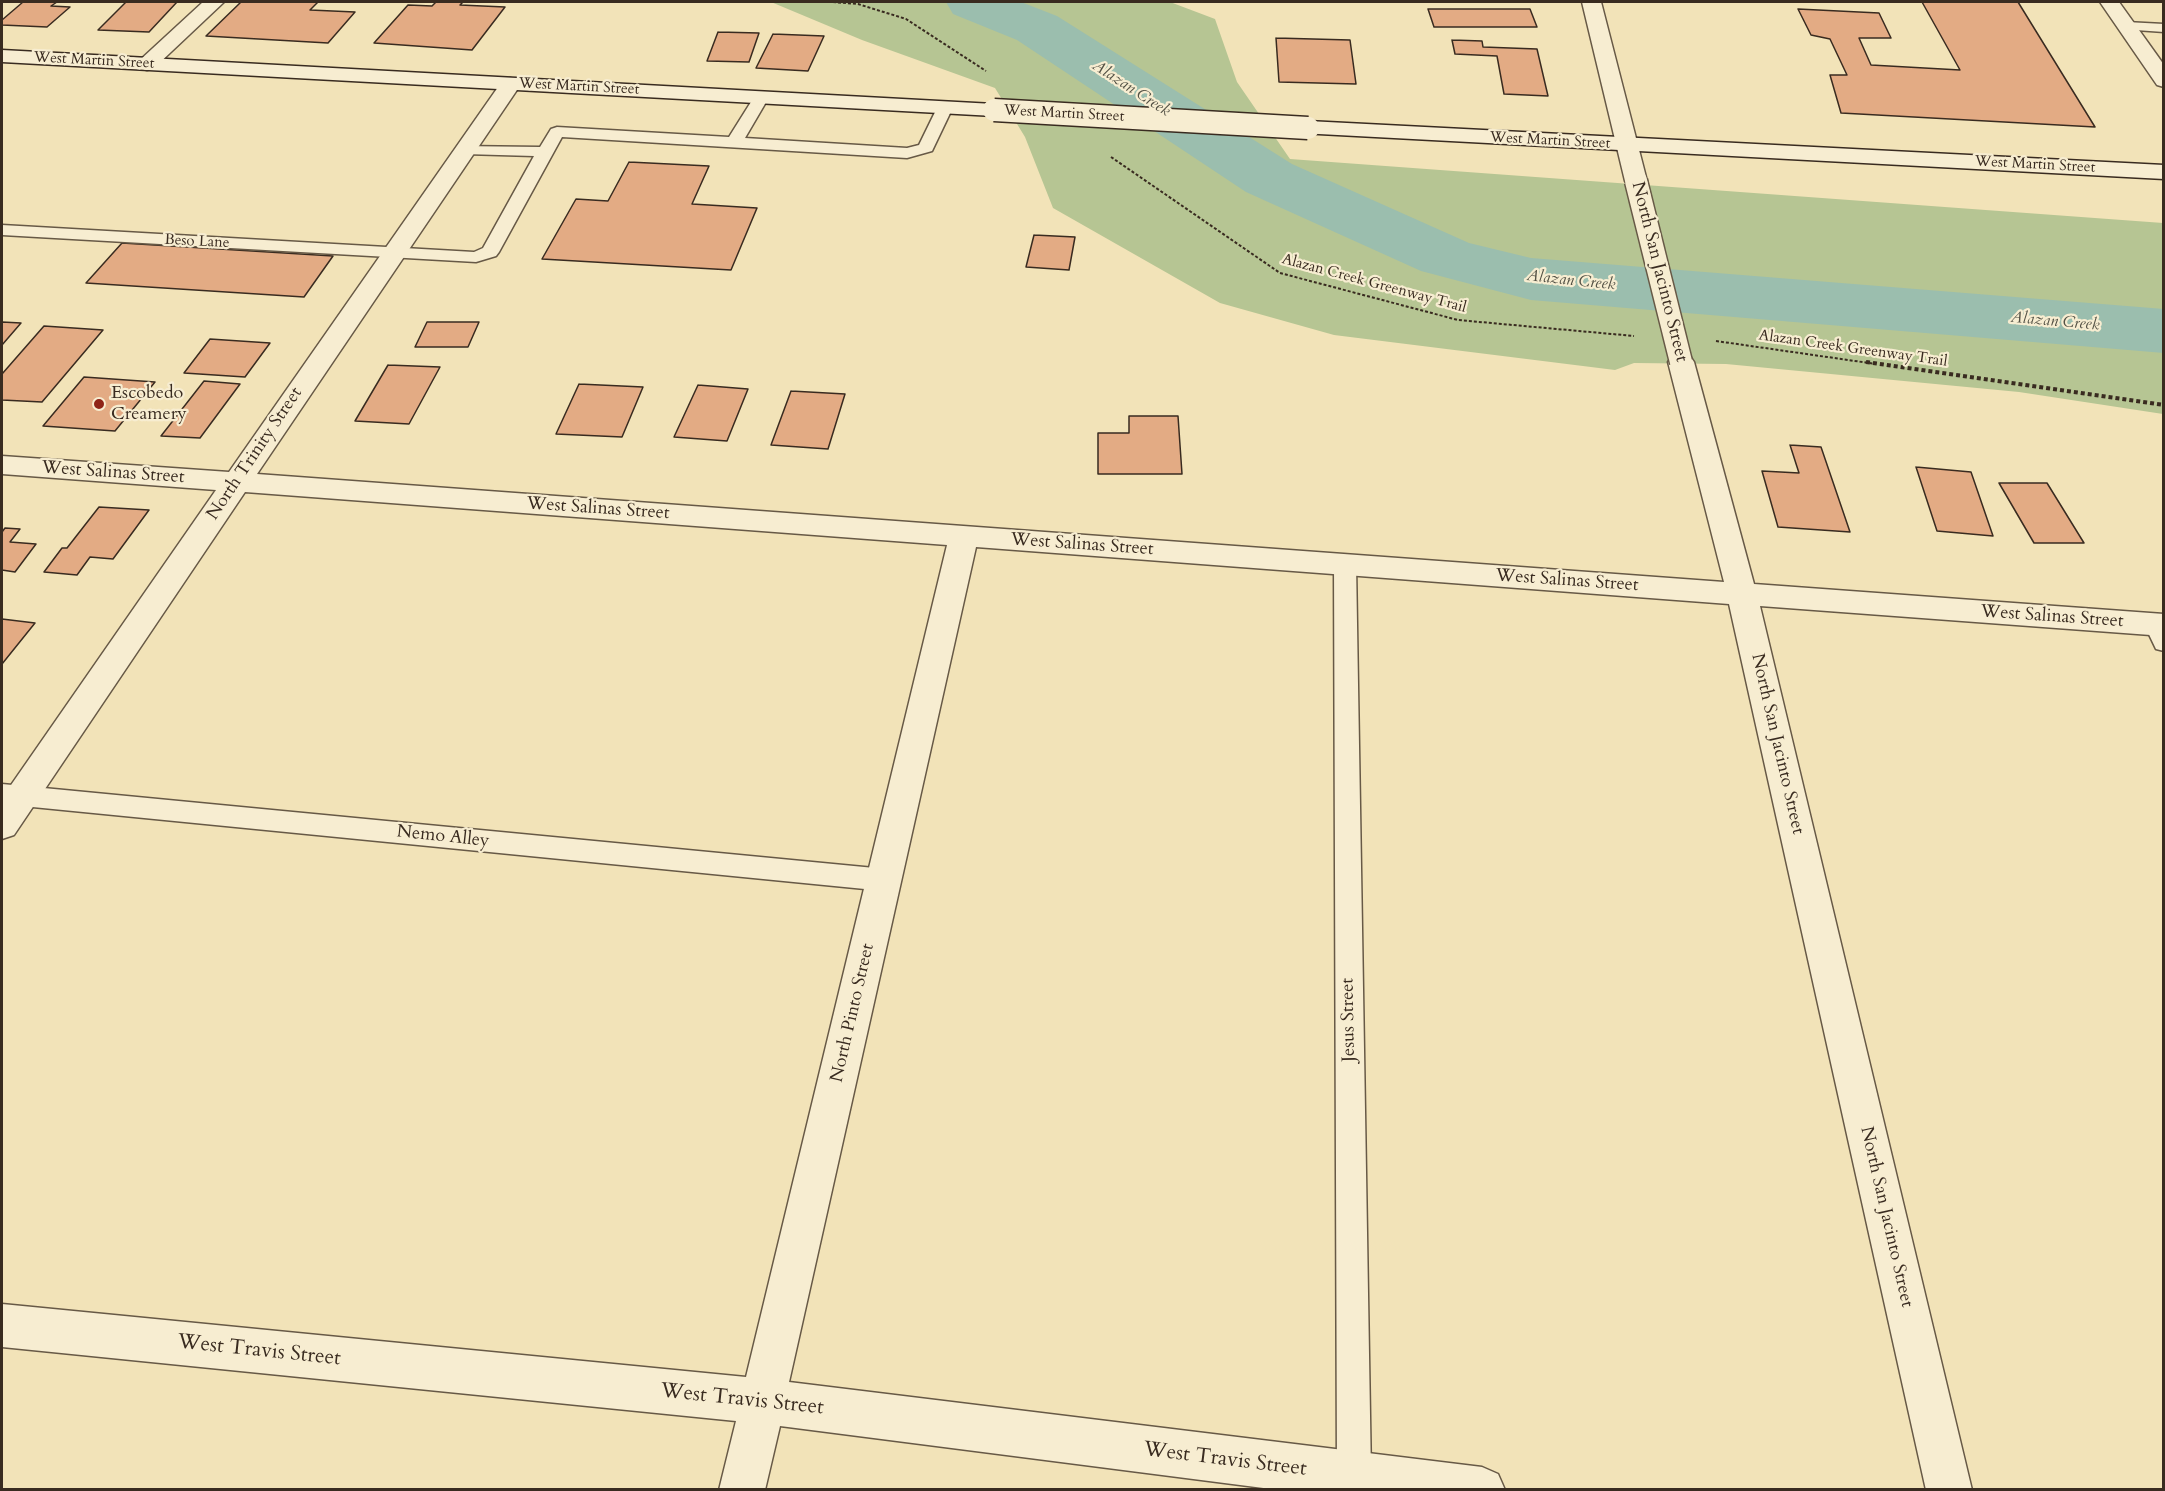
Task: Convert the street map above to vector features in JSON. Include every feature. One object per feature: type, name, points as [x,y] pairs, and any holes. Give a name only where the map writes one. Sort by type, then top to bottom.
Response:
[{"type":"street","points":[[147,64],[214,2]]},
{"type":"street","name":"North San Jacinto Street","points":[[1591,2],[1742,594],[1949,1490]]},
{"type":"street","points":[[2109,2],[2163,81]]},
{"type":"street","name":"West Martin Street","points":[[2,56],[1308,128],[2163,172]]},
{"type":"street","name":"North Trinity Street","points":[[2,825],[12,795],[237,481],[510,84]]},
{"type":"street","name":"West Salinas Street","points":[[2,465],[1345,563],[1742,594],[2160,631]]},
{"type":"street","name":"North Pinto Street","points":[[742,1490],[964,537]]},
{"type":"street","name":"West Travis Street","points":[[2,1326],[763,1401],[1354,1476],[1482,1490]]},
{"type":"lane","points":[[2126,26],[2163,28]]},
{"type":"lane","points":[[761,97],[734,142],[907,153],[926,148],[945,107]]},
{"type":"lane","name":"Beso Lane","points":[[2,230],[476,257],[490,252],[557,132],[734,142]]},
{"type":"lane","points":[[464,149],[545,152]]},
{"type":"lane","name":"Jesus Street","points":[[1345,563],[1354,1476]]},
{"type":"lane","name":"Nemo Alley","points":[[12,795],[885,880]]},
{"type":"path","points":[[833,2],[858,4],[906,19],[994,76]]},
{"type":"path","name":"Alazan Creek Greenway Trail","points":[[1110,157],[1280,273],[1458,320],[1639,336]]},
{"type":"path","name":"Alazan Creek Greenway Trail","points":[[1711,340],[2163,405]]},
{"type":"green space","points":[[771,2],[1170,2],[1215,19],[1237,82],[1290,159],[2163,223],[2163,414],[2019,392],[1726,364],[1634,363],[1615,370],[1334,335],[1220,303],[1053,208],[1025,137],[995,88],[862,40]]},
{"type":"building","points":[[23,2],[57,2],[51,6],[70,7],[47,27],[2,25],[2,20]]},
{"type":"building","points":[[126,2],[177,2],[149,32],[98,30]]},
{"type":"building","points":[[241,2],[318,2],[310,10],[355,12],[328,43],[206,36]]},
{"type":"building","points":[[436,2],[463,2],[460,5],[505,7],[472,50],[374,43],[408,5],[432,6]]},
{"type":"building","points":[[1922,2],[2018,2],[2095,127],[1841,113],[1830,75],[1847,75],[1830,39],[1811,35],[1798,9],[1879,13],[1891,38],[1859,38],[1871,65],[1960,70]]},
{"type":"building","points":[[1428,9],[1530,9],[1537,27],[1434,27]]},
{"type":"building","points":[[718,32],[759,33],[749,62],[707,61]]},
{"type":"building","points":[[773,34],[824,36],[808,71],[756,68]]},
{"type":"building","points":[[1276,38],[1350,40],[1356,84],[1279,82]]},
{"type":"building","points":[[1452,40],[1482,41],[1483,47],[1537,49],[1548,96],[1504,94],[1497,56],[1455,54]]},
{"type":"building","points":[[629,162],[709,166],[692,204],[757,208],[731,270],[542,259],[576,199],[608,201]]},
{"type":"building","points":[[1034,235],[1075,237],[1069,270],[1026,267]]},
{"type":"building","points":[[122,243],[333,256],[304,297],[86,283]]},
{"type":"building","points":[[2,322],[21,323],[2,345]]},
{"type":"building","points":[[427,322],[479,322],[468,347],[415,347]]},
{"type":"building","points":[[44,326],[103,330],[42,402],[2,400],[2,374]]},
{"type":"building","points":[[210,339],[270,343],[245,377],[184,373]]},
{"type":"building","points":[[388,365],[440,367],[409,424],[355,421]]},
{"type":"building","name":"Escobedo Creamery","points":[[84,377],[155,382],[115,431],[43,426]]},
{"type":"building","points":[[204,381],[240,384],[200,438],[161,436]]},
{"type":"building","points":[[579,384],[643,387],[622,437],[556,434]]},
{"type":"building","points":[[698,385],[748,389],[727,441],[674,437]]},
{"type":"building","points":[[791,391],[845,394],[828,449],[771,445]]},
{"type":"building","points":[[1129,416],[1178,416],[1182,474],[1098,474],[1098,433],[1129,433]]},
{"type":"building","points":[[1790,445],[1821,447],[1850,532],[1778,527],[1762,471],[1799,473]]},
{"type":"building","points":[[1916,467],[1971,472],[1993,536],[1937,531]]},
{"type":"building","points":[[1999,483],[2047,483],[2084,543],[2034,543]]},
{"type":"building","points":[[99,507],[149,510],[113,559],[90,557],[77,575],[44,572],[62,548],[67,548]]},
{"type":"building","points":[[5,528],[20,529],[10,542],[36,544],[15,572],[2,570],[2,532]]},
{"type":"building","points":[[2,619],[35,623],[2,664]]},
{"type":"waterway","name":"Alazan Creek","points":[[973,2],[1037,28],[1269,178],[1445,257],[1531,279],[2164,331]]},
{"type":"place","name":"Escobedo Creamery","points":[[99,404]]}]
